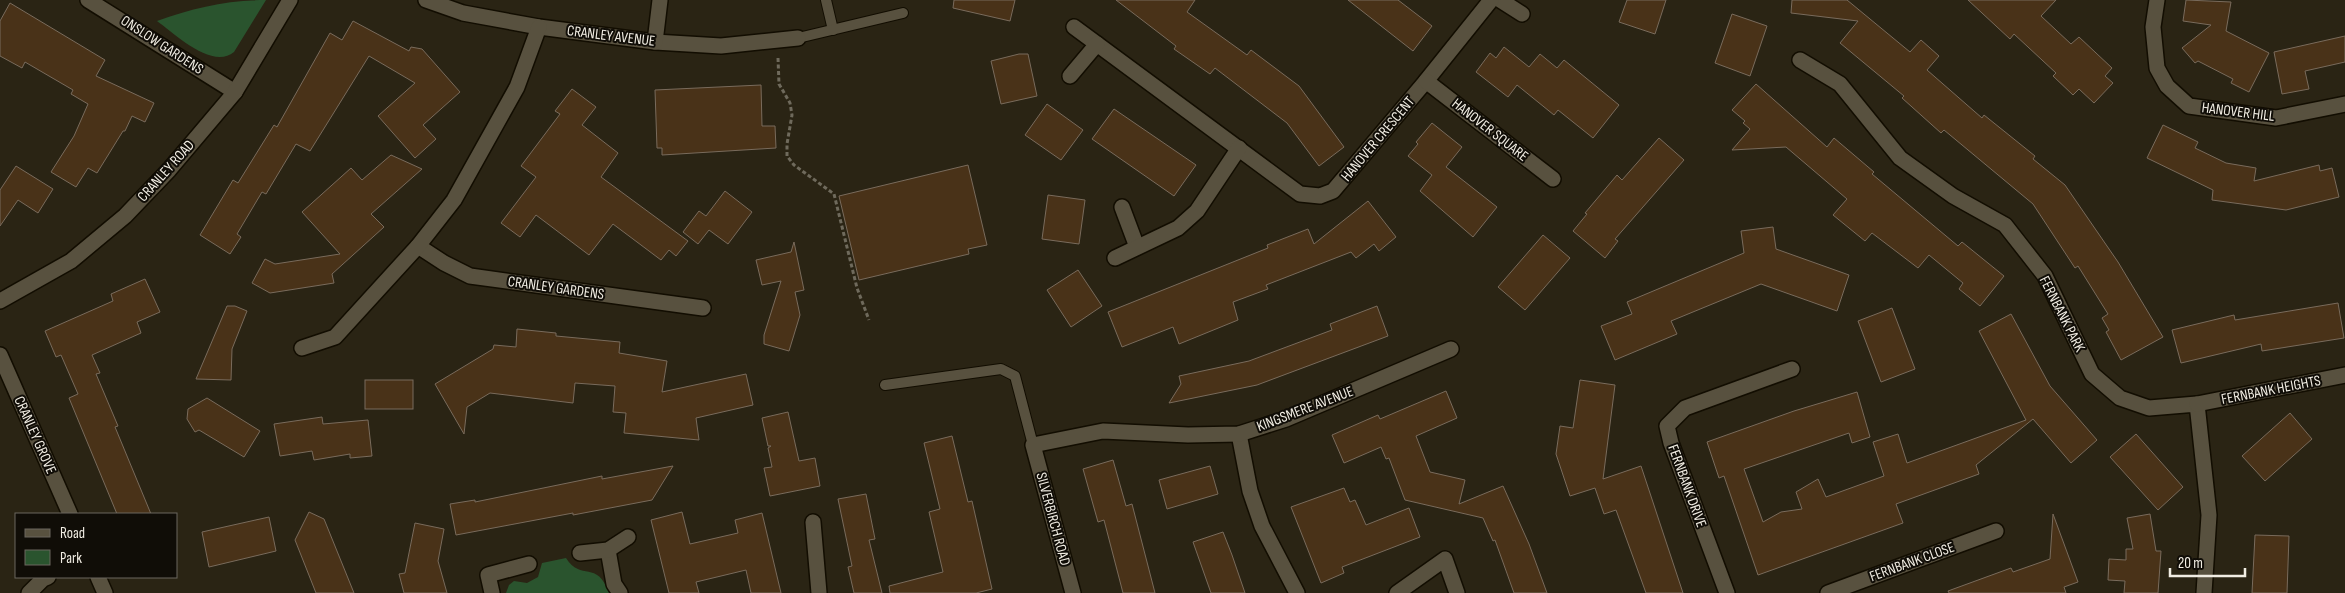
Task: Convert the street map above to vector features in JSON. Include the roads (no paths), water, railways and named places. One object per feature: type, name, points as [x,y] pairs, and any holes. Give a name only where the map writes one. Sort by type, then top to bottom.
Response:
[{"type":"street","name":"ONSLOW GARDENS","points":[[88,0],[235,92]]},
{"type":"street","name":"CRANLEY ROAD","points":[[0,301],[71,261],[125,216],[169,170],[235,92],[290,0]]},
{"type":"street","name":"CRANLEY AVENUE","points":[[426,0],[463,13],[539,28],[655,42],[721,46],[798,38]]},
{"type":"street","points":[[655,42],[660,0]]},
{"type":"street","name":"HANOVER CRESCENT","points":[[1074,27],[1300,194],[1320,196],[1333,191],[1426,81],[1491,0]]},
{"type":"street","points":[[1500,0],[1522,14]]},
{"type":"street","name":"HANOVER HILL","points":[[2157,0],[2153,27],[2157,68],[2167,86],[2189,106],[2276,118],[2345,104]]},
{"type":"street","points":[[302,348],[335,337],[418,246],[454,200],[518,87],[539,28]]},
{"type":"street","points":[[1070,76],[1097,44]]},
{"type":"street","name":"FERNBANK PARK","points":[[1800,60],[1840,84],[1900,158],[1953,196],[2005,225],[2045,276],[2092,374],[2120,398],[2149,408],[2197,404]]},
{"type":"street","name":"HANOVER SQUARE","points":[[1426,81],[1553,179]]},
{"type":"street","points":[[1114,258],[1178,228],[1197,211],[1239,148]]},
{"type":"street","points":[[1122,207],[1137,247]]},
{"type":"street","name":"CRANLEY GARDENS","points":[[418,246],[444,263],[470,276],[703,308]]},
{"type":"street","name":"KINGSMERE AVENUE","points":[[1033,445],[1103,431],[1188,435],[1239,434],[1286,419],[1451,350]]},
{"type":"street","name":"CRANLEY GROVE","points":[[0,355],[70,513]]},
{"type":"street","name":"FERNBANK DRIVE","points":[[1727,593],[1671,443],[1667,426],[1685,408],[1792,369]]},
{"type":"street","name":"FERNBANK HEIGHTS","points":[[2197,404],[2345,375]]},
{"type":"street","points":[[2197,404],[2209,514],[2204,593]]},
{"type":"street","points":[[1239,434],[1250,491],[1262,526],[1297,593]]},
{"type":"street","name":"SILVERBIRCH ROAD","points":[[1033,445],[1073,593]]},
{"type":"street","points":[[813,522],[819,593]]},
{"type":"street","name":"FERNBANK CLOSE","points":[[1828,593],[1996,531]]},
{"type":"street","points":[[580,553],[608,550],[628,537]]},
{"type":"street","points":[[608,550],[614,584],[620,593]]},
{"type":"street","points":[[1396,593],[1445,559],[1457,593]]},
{"type":"street","points":[[492,593],[488,575],[530,564]]},
{"type":"street","points":[[29,593],[46,578]]},
{"type":"street","points":[[98,578],[105,593]]},
{"type":"lane","points":[[826,0],[833,30]]},
{"type":"lane","points":[[798,38],[903,13]]},
{"type":"lane","points":[[885,385],[1001,369],[1014,376],[1033,445]]}]
